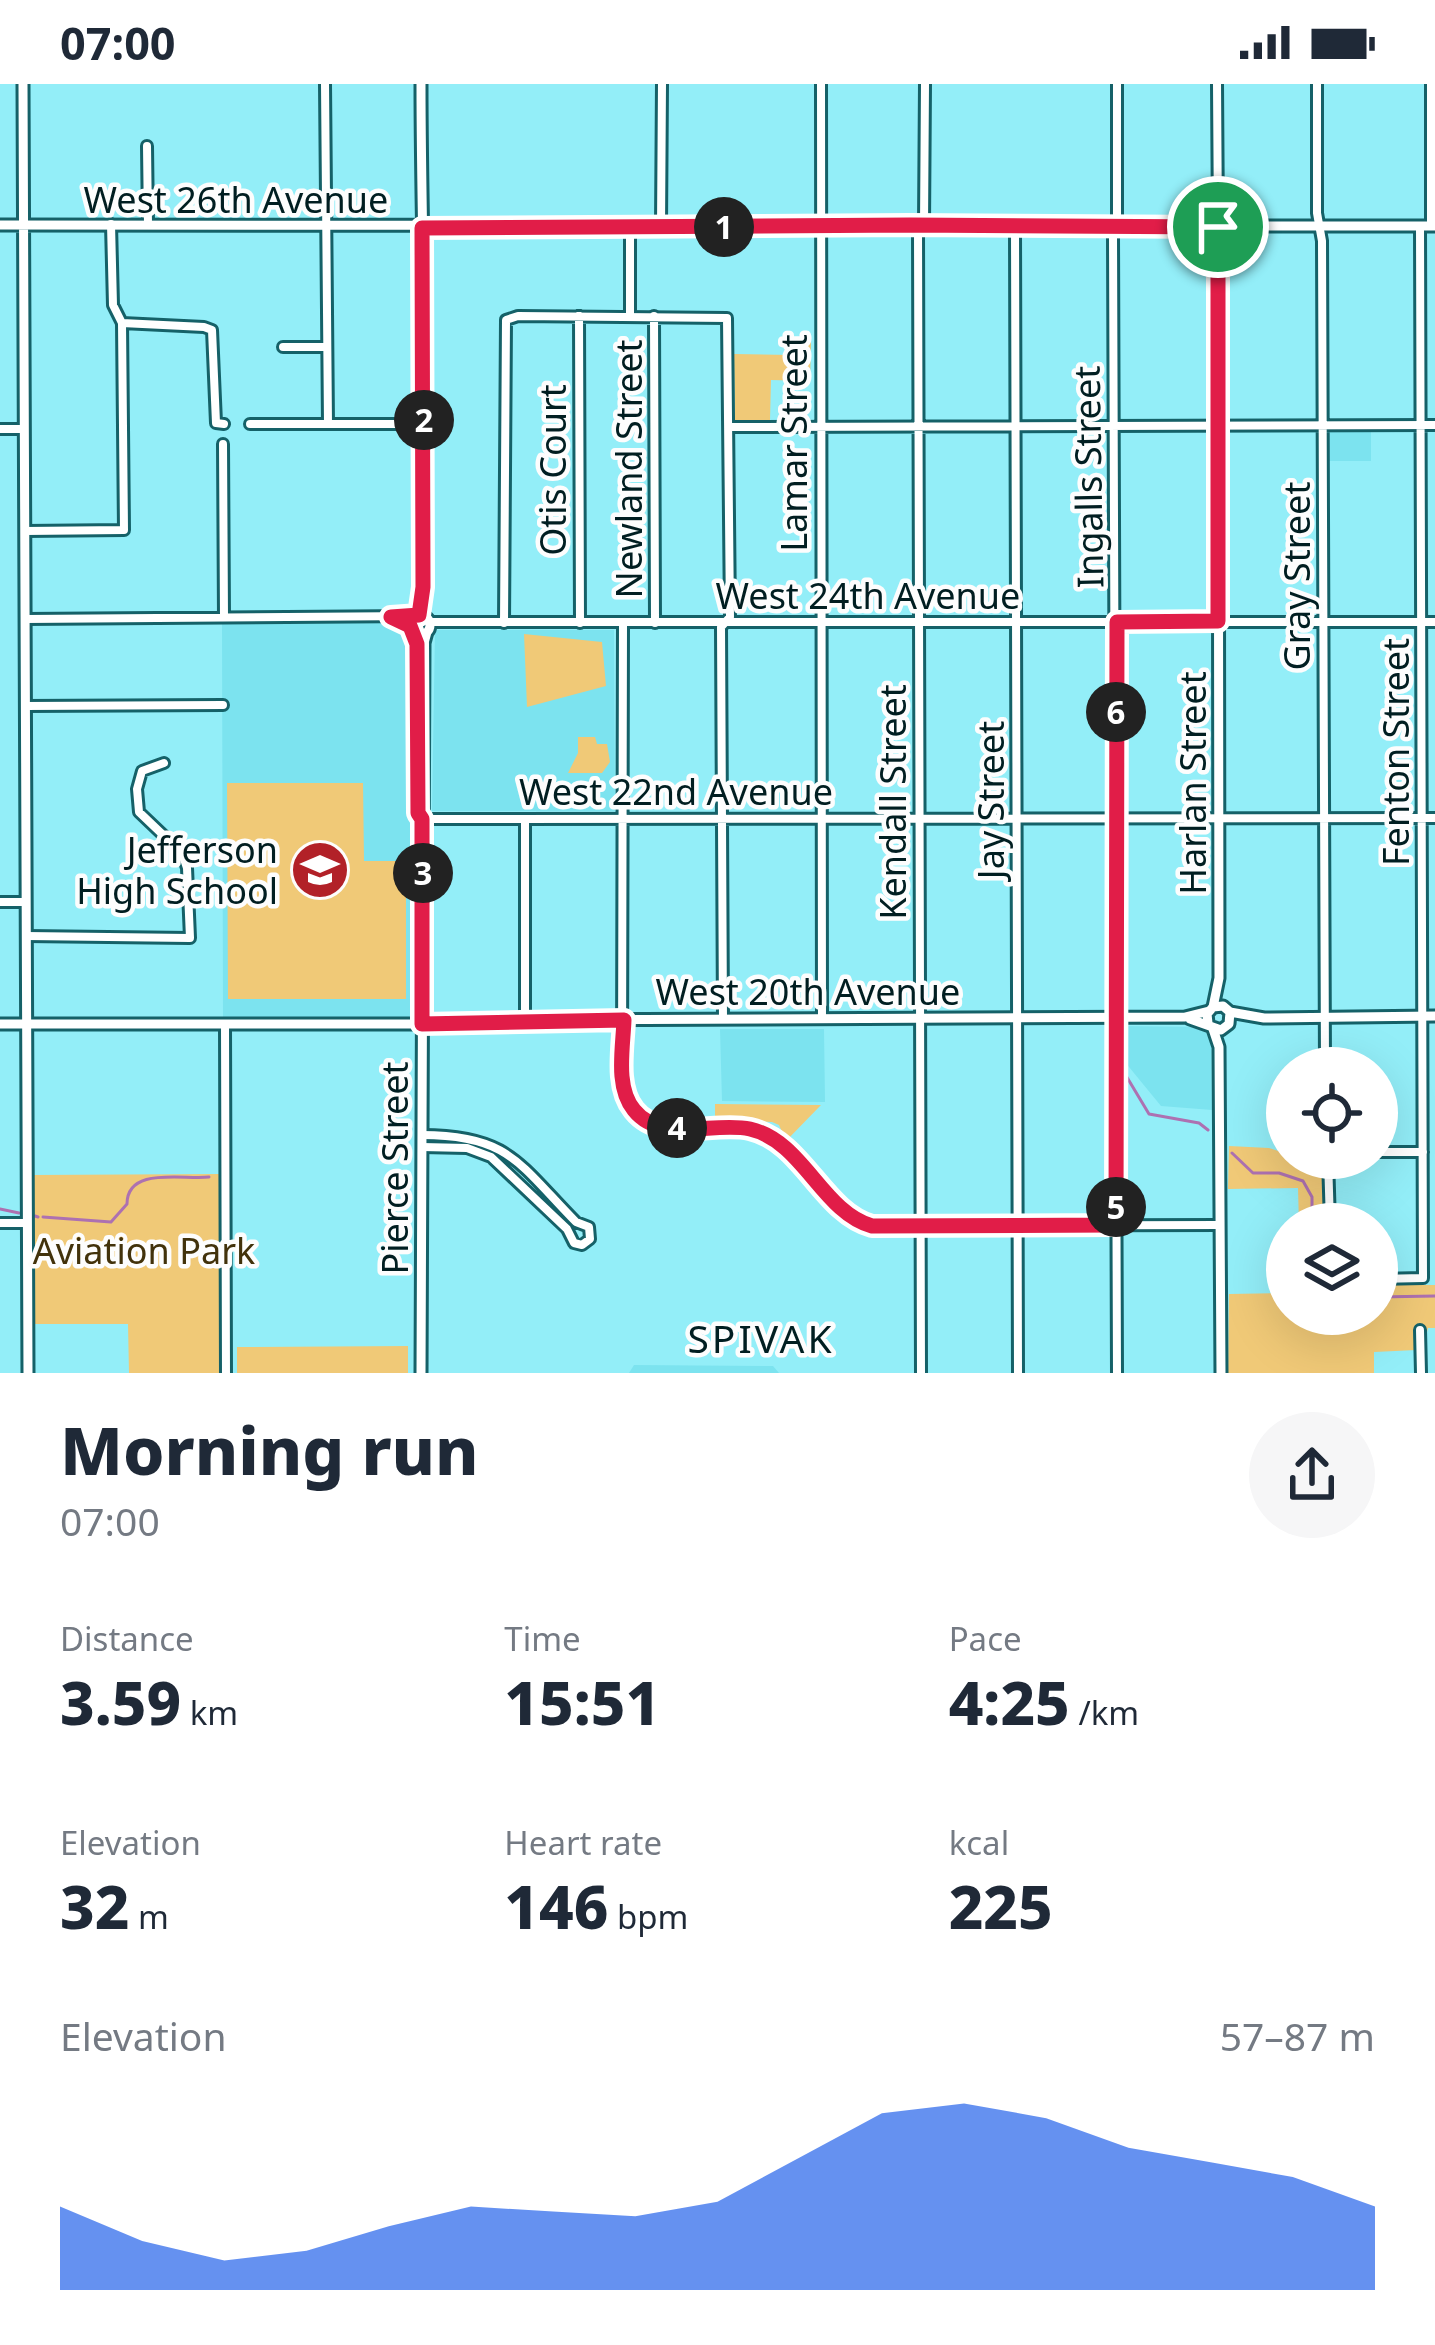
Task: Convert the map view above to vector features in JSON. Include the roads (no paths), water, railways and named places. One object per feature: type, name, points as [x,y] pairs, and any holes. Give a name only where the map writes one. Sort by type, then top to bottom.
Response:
[{"type":"street","points":[[23,84],[28,1373]]},
{"type":"street","points":[[326,84],[328,424]]},
{"type":"street","name":"Pierce Street","points":[[421,84],[421,1373]]},
{"type":"street","points":[[661,227],[662,84]]},
{"type":"street","name":"Lamar Street","points":[[820,84],[822,1018]]},
{"type":"street","name":"Kendall Street","points":[[921,1373],[917,426],[925,84]]},
{"type":"street","name":"Ingalls Street","points":[[1117,84],[1117,1373]]},
{"type":"street","name":"Harlan Street","points":[[1211,1018],[1220,978],[1217,84]]},
{"type":"street","name":"Gray Street","points":[[1317,84],[1324,1047]]},
{"type":"street","name":"Fenton Street","points":[[1398,1279],[1423,1278],[1429,1016],[1422,818],[1422,424],[1431,84]]},
{"type":"street","points":[[147,146],[148,224]]},
{"type":"street","points":[[25,531],[124,530],[122,323],[113,305],[112,224]]},
{"type":"street","name":"West 26th Avenue","points":[[0,225],[1429,226]]},
{"type":"street","name":"Newland Street","points":[[629,227],[630,316]]},
{"type":"street","name":"Jay Street","points":[[1015,227],[1018,1373]]},
{"type":"street","name":"Otis Court","points":[[579,316],[580,623]]},
{"type":"street","name":"Newland Street","points":[[654,316],[655,623]]},
{"type":"street","points":[[504,623],[506,320],[728,318],[730,617],[724,623],[723,1018]]},
{"type":"street","points":[[122,323],[212,330],[220,423]]},
{"type":"street","points":[[283,347],[327,346]]},
{"type":"street","points":[[250,424],[424,424]]},
{"type":"street","points":[[730,427],[1435,425]]},
{"type":"street","points":[[0,429],[24,429]]},
{"type":"street","points":[[223,444],[224,617]]},
{"type":"street","name":"West 24th Avenue","points":[[26,619],[391,617],[422,624],[1435,622]]},
{"type":"street","name":"Newland Street","points":[[623,623],[624,1089],[639,1116],[669,1128],[751,1129],[769,1138],[853,1220],[872,1226],[920,1226]]},
{"type":"street","points":[[25,706],[223,705]]},
{"type":"street","points":[[26,936],[190,938],[182,853],[139,812],[137,789],[142,771],[164,763]]},
{"type":"street","name":"West 22nd Avenue","points":[[422,819],[1435,818]]},
{"type":"street","points":[[525,819],[525,1020]]},
{"type":"street","points":[[0,902],[26,902]]},
{"type":"street","name":"Harlan Street","points":[[1220,978],[1228,1026]]},
{"type":"street","points":[[1211,1018],[1228,1010],[1264,1018]]},
{"type":"street","points":[[1211,1018],[1228,1026],[1264,1018],[1429,1016]]},
{"type":"street","points":[[1211,1018],[1219,1047],[1221,1373]]},
{"type":"street","name":"West 20th Avenue","points":[[0,1024],[1211,1018]]},
{"type":"street","points":[[225,1024],[226,1373]]},
{"type":"street","points":[[1219,1047],[1228,1026]]},
{"type":"street","points":[[469,1136],[502,1150],[576,1222],[589,1227],[590,1239],[585,1244],[574,1243],[567,1229],[490,1157],[422,1141],[469,1136]]},
{"type":"street","points":[[1398,1152],[1424,1152]]},
{"type":"street","points":[[0,1223],[27,1223]]},
{"type":"street","points":[[920,1226],[1220,1225]]},
{"type":"street","points":[[1420,1330],[1420,1373]]},
{"type":"waterway","points":[[1125,1074],[1149,1114],[1199,1123],[1208,1130]]},
{"type":"waterway","points":[[1232,1153],[1253,1173],[1279,1173],[1303,1181],[1312,1203]]},
{"type":"waterway","points":[[43,1217],[111,1222],[136,1184],[158,1177],[209,1177]]},
{"type":"waterway","points":[[0,1209],[19,1213]]},
{"type":"waterway","points":[[1398,1297],[1435,1296]]},
{"type":"place","name":"Jefferson High School","points":[[320,870]]},
{"type":"district","name":"SPIVAK","points":[[761,1337]]},
{"type":"park label","name":"Aviation Park","points":[[144,1250]]}]
